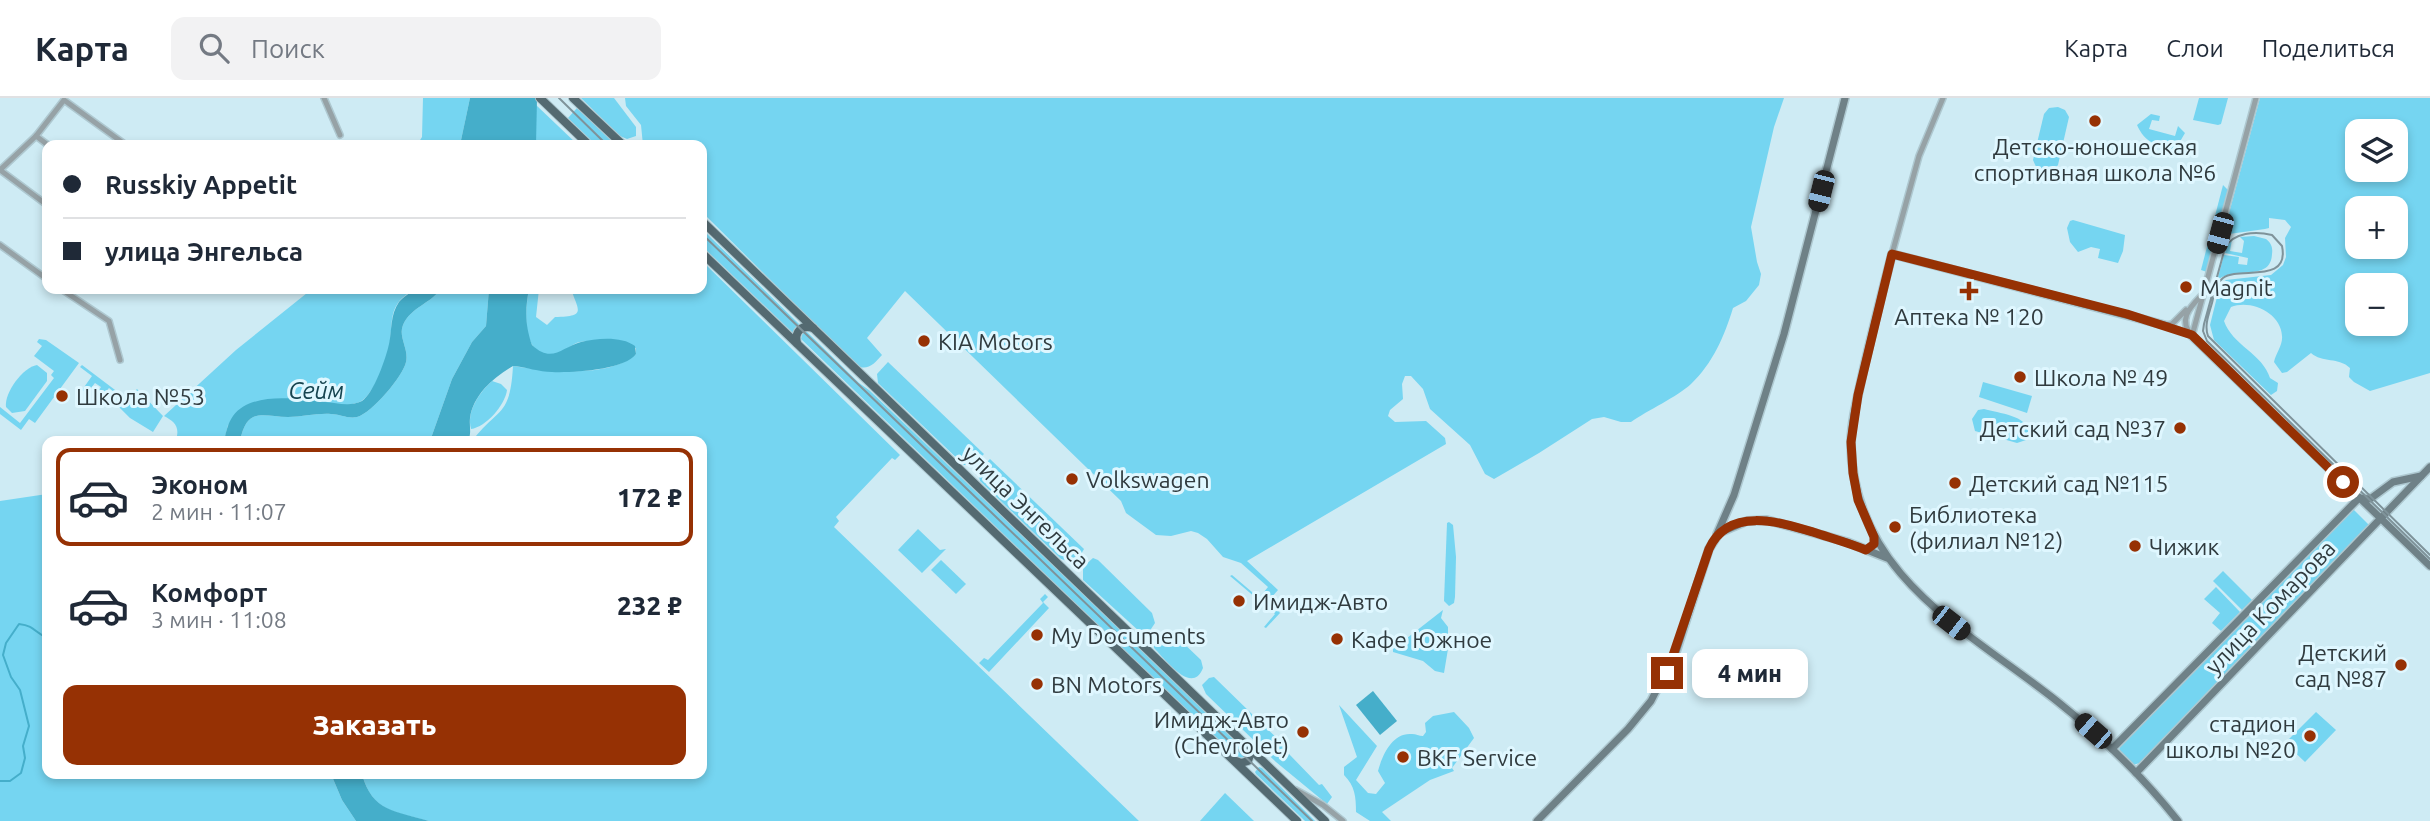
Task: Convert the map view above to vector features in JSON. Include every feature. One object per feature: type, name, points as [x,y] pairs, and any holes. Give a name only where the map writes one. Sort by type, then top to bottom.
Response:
[{"type":"main road","points":[[540,98],[584,140]]},
{"type":"main road","points":[[574,99],[618,140]]},
{"type":"main road","name":"улица Энгельса","points":[[707,226],[1325,821]]},
{"type":"main road","name":"улица Энгельса","points":[[707,259],[1297,821]]},
{"type":"main road","points":[[797,343],[796,335],[799,330],[813,328]]},
{"type":"main road","points":[[1230,757],[1241,763],[1248,761],[1250,751],[1243,741]]},
{"type":"main road","points":[[1259,785],[1251,774],[1254,765],[1263,764],[1273,771]]},
{"type":"street","points":[[324,98],[340,135]]},
{"type":"street","points":[[1537,821],[1628,729],[1651,701],[1675,652],[1709,549],[1734,495],[1784,334],[1845,98]]},
{"type":"street","points":[[1942,98],[1919,156],[1858,395],[1851,442],[1858,500],[1874,537],[1888,559],[1913,587],[1951,623],[2056,700],[2112,749],[2178,821]]},
{"type":"street","points":[[2192,335],[2256,98]]},
{"type":"street","points":[[42,201],[0,170],[36,136],[64,100],[119,140]]},
{"type":"street","points":[[36,136],[42,140]]},
{"type":"street","points":[[0,245],[42,275]]},
{"type":"street","points":[[1892,254],[2167,326],[2192,335]]},
{"type":"street","points":[[68,294],[109,321],[120,360]]},
{"type":"street","points":[[2167,326],[2203,294]]},
{"type":"street","points":[[2191,306],[2187,311],[2185,324],[2192,335],[2430,566]]},
{"type":"street","name":"улица Комарова","points":[[2136,773],[2430,467]]},
{"type":"street","points":[[2359,498],[2368,500],[2390,484],[2422,476]]},
{"type":"street","points":[[2390,484],[2404,482],[2408,485],[2408,491]]},
{"type":"street","points":[[2372,510],[2374,499],[2382,490]]},
{"type":"street","name":"улица Комарова","points":[[2112,749],[2359,498]]},
{"type":"street","points":[[1716,537],[1736,525],[1753,520],[1767,520],[1888,559]]},
{"type":"street","points":[[1866,550],[1874,544],[1874,537]]},
{"type":"street","points":[[1289,786],[1323,805],[1343,821]]},
{"type":"shaded area","points":[[423,98],[470,98],[461,140],[420,140]]},
{"type":"shaded area","points":[[470,98],[537,98],[536,140],[461,140]]},
{"type":"shaded area","points":[[581,98],[614,98],[636,127],[636,136],[627,139],[620,136]]},
{"type":"shaded area","points":[[625,98],[1784,98],[1774,127],[1751,227],[1761,274],[1759,285],[1746,301],[1733,308],[1717,349],[1691,384],[1631,422],[1604,417],[1592,419],[1494,479],[1485,474],[1470,445],[1430,409],[1423,389],[1411,376],[1405,376],[1402,384],[1403,399],[1390,410],[1388,416],[1395,422],[1426,421],[1445,438],[1446,444],[1247,561],[1278,590],[1269,600],[1280,613],[1266,628],[1264,627],[1275,614],[1230,576],[1259,598],[1268,587],[1241,563],[1223,557],[1198,533],[1191,531],[1171,536],[1156,535],[1126,513],[1121,501],[905,291],[867,338],[882,355],[868,367],[857,366],[707,217],[707,140],[642,140],[641,125],[626,106]]},
{"type":"shaded area","points":[[2199,98],[2228,98],[2221,124],[2193,120]]},
{"type":"shaded area","points":[[2260,98],[2430,98],[2430,373],[2370,391],[2349,377],[2350,368],[2346,365],[2311,353],[2282,373],[2274,362],[2282,339],[2276,321],[2264,310],[2256,307],[2231,307],[2224,321],[2234,337],[2261,362],[2270,378],[2278,383],[2277,391],[2271,395],[2214,340],[2210,325],[2220,285],[2226,280],[2271,275],[2283,265],[2286,257],[2285,238],[2291,227],[2285,220],[2269,218],[2269,228],[2229,234],[2225,228]]},
{"type":"shaded area","points":[[536,105],[573,140],[536,140]]},
{"type":"shaded area","points":[[2058,107],[2065,110],[2069,117],[2058,165],[2046,173],[2037,169],[2033,160],[2044,114],[2049,108]]},
{"type":"shaded area","points":[[577,108],[611,140],[591,140],[568,118]]},
{"type":"shaded area","points":[[2151,114],[2160,116],[2159,121],[2152,120],[2149,129],[2175,136],[2178,126],[2185,133],[2175,150],[2152,143],[2140,131],[2137,125]]},
{"type":"shaded area","points":[[2223,185],[2228,190],[2207,272],[2201,270]]},
{"type":"shaded area","points":[[2073,220],[2125,235],[2118,263],[2098,258],[2100,249],[2091,247],[2078,252],[2070,242],[2067,228]]},
{"type":"shaded area","points":[[707,234],[800,325],[793,333],[707,251]]},
{"type":"shaded area","points":[[2240,237],[2266,239],[2272,247],[2270,263],[2258,271],[2232,274],[2217,281],[2224,255],[2239,257],[2238,264],[2247,265],[2248,258],[2225,253],[2228,242],[2232,239],[2230,251],[2242,253],[2244,241]]},
{"type":"shaded area","points":[[707,266],[900,455],[895,460],[892,458],[836,517],[839,521],[834,527],[1139,821],[429,821],[396,812],[379,803],[366,787],[364,779],[707,779],[707,436],[476,436],[506,403],[513,366],[560,371],[594,370],[624,362],[636,354],[636,348],[593,342],[577,343],[555,354],[544,354],[536,349],[527,331],[528,294],[538,294],[536,317],[547,325],[555,317],[576,314],[573,294],[707,294]]},
{"type":"shaded area","points":[[306,294],[408,294],[395,307],[389,348],[375,385],[359,402],[346,405],[280,400],[228,425],[225,436],[177,436],[175,424],[164,416],[236,350]]},
{"type":"shaded area","points":[[409,294],[436,294],[406,319],[402,330],[407,357],[404,368],[371,409],[357,417],[334,414],[257,416],[247,423],[241,436],[225,436],[233,416],[251,403],[276,398],[344,404],[362,401],[371,391],[382,366],[393,317],[401,300]]},
{"type":"shaded area","points":[[436,294],[489,294],[486,326],[472,342],[452,379],[432,436],[241,436],[247,423],[257,416],[334,414],[357,417],[371,409],[404,368],[407,357],[402,330],[406,319]]},
{"type":"shaded area","points":[[489,294],[528,294],[526,311],[528,331],[532,345],[539,351],[551,354],[581,342],[609,339],[630,343],[635,346],[636,354],[621,364],[584,371],[547,372],[513,366],[492,381],[480,394],[472,410],[469,436],[432,436],[452,379],[472,342],[486,326]]},
{"type":"shaded area","points":[[803,332],[807,332],[1128,636],[1245,751],[1246,757],[1239,758],[1180,704],[801,339]]},
{"type":"shaded area","points":[[39,339],[46,340],[79,363],[35,423],[29,419],[21,430],[0,414],[0,407],[20,423],[54,378],[51,375],[54,371],[34,356],[42,346],[37,342]]},
{"type":"shaded area","points":[[888,362],[984,454],[973,465],[964,465],[878,383],[877,374]]},
{"type":"shaded area","points":[[37,365],[47,373],[47,381],[25,411],[12,413],[6,407],[11,388],[26,370]]},
{"type":"shaded area","points":[[82,365],[127,399],[137,389],[163,416],[153,432],[130,418],[118,406],[123,399],[109,388],[98,401],[94,398],[101,387],[95,383],[87,393],[82,390],[92,376],[80,367]]},
{"type":"shaded area","points":[[492,381],[507,390],[505,396],[488,420],[471,429],[472,409]]},
{"type":"shaded area","points":[[1983,382],[2032,396],[2027,413],[1979,397]]},
{"type":"shaded area","points":[[1984,409],[2022,421],[2028,432],[2026,440],[2017,443],[1975,431],[1972,419],[1978,410]]},
{"type":"shaded area","points":[[990,459],[1084,549],[1077,561],[1061,559],[980,481],[978,471]]},
{"type":"shaded area","points":[[42,495],[42,779],[333,779],[342,800],[356,821],[0,821],[0,501]]},
{"type":"shaded area","points":[[2351,507],[2371,527],[2146,761],[2133,765],[2120,754],[2119,745]]},
{"type":"shaded area","points":[[1449,522],[1453,525],[1456,557],[1455,597],[1454,603],[1449,606],[1444,601]]},
{"type":"shaded area","points":[[918,529],[940,550],[946,549],[922,573],[898,550]]},
{"type":"shaded area","points":[[1093,558],[1152,613],[1155,623],[1149,632],[1140,632],[1083,580],[1083,567]]},
{"type":"shaded area","points":[[941,560],[966,584],[956,594],[931,570]]},
{"type":"shaded area","points":[[2223,571],[2252,600],[2242,610],[2213,581]]},
{"type":"shaded area","points":[[2216,587],[2240,612],[2221,631],[2212,623],[2220,613],[2204,599]]},
{"type":"shaded area","points":[[1045,594],[1048,597],[1043,602],[1049,608],[989,672],[979,663],[984,658],[988,660],[1043,603],[1040,599]]},
{"type":"shaded area","points":[[1443,610],[1441,618],[1448,627],[1444,673],[1435,671],[1423,661],[1393,652],[1393,649]]},
{"type":"shaded area","points":[[1161,636],[1178,638],[1201,660],[1203,668],[1198,676],[1186,677],[1165,660],[1154,648],[1153,641]]},
{"type":"shaded area","points":[[1214,677],[1287,748],[1289,754],[1319,785],[1322,784],[1332,797],[1327,804],[1276,762],[1206,694],[1202,685]]},
{"type":"shaded area","points":[[1373,691],[1397,721],[1380,735],[1356,705]]},
{"type":"shaded area","points":[[1339,705],[1377,746],[1356,780],[1368,793],[1376,794],[1385,783],[1378,771],[1389,746],[1405,734],[1423,736],[1426,732],[1425,723],[1433,716],[1454,712],[1469,728],[1474,738],[1452,768],[1454,771],[1430,780],[1382,812],[1391,821],[1370,821],[1356,812],[1354,792],[1344,775],[1344,767],[1357,757]]},
{"type":"shaded area","name":"стадион школы №20","points":[[2316,712],[2336,730],[2305,762],[2285,743]]},
{"type":"shaded area","points":[[1259,767],[1315,821],[1305,821],[1256,774]]},
{"type":"shaded area","points":[[333,779],[364,779],[366,787],[379,803],[396,812],[429,821],[356,821],[342,800]]},
{"type":"shaded area","points":[[1225,793],[1254,821],[1200,821]]},
{"type":"waterway","points":[[0,781],[10,781],[21,773],[25,758],[23,746],[29,726],[20,690],[11,677],[3,655],[6,643],[19,624],[29,626],[42,635]]},
{"type":"tram line","points":[[559,98],[602,140]]},
{"type":"tram line","points":[[2430,555],[2208,336],[2207,319],[2220,280],[2240,273],[2271,270],[2278,266],[2282,258],[2282,246],[2272,235],[2252,233],[2233,239],[2225,248],[2204,324],[2203,331],[2207,341],[2430,559]]},
{"type":"tram line","points":[[707,239],[1312,821]]},
{"type":"place","name":"Детско-юношеская спортивная школа №6","points":[[2095,121]]},
{"type":"place","name":"Magnit","points":[[2186,287]]},
{"type":"place","name":"Аптека № 120","points":[[1969,291]]},
{"type":"place","name":"KIA Motors","points":[[924,341]]},
{"type":"place","name":"Школа № 49","points":[[2020,377]]},
{"type":"place","name":"Школа №53","points":[[62,396]]},
{"type":"place","name":"Детский сад №37","points":[[2180,428]]},
{"type":"place","name":"Volkswagen","points":[[1072,479]]},
{"type":"place","name":"Детский сад №115","points":[[1955,483]]},
{"type":"place","name":"Библиотека (филиал №12)","points":[[1895,527]]},
{"type":"place","name":"Чижик","points":[[2135,546]]},
{"type":"place","name":"Имидж-Авто","points":[[1239,601]]},
{"type":"place","name":"My Documents","points":[[1037,635]]},
{"type":"place","name":"Кафе Южное","points":[[1337,639]]},
{"type":"place","name":"Детский сад №87","points":[[2401,665]]},
{"type":"place","name":"BN Motors","points":[[1037,684]]},
{"type":"place","name":"Имидж-Авто (Chevrolet)","points":[[1303,732]]},
{"type":"place","name":"стадион школы №20","points":[[2310,736]]},
{"type":"place","name":"BKF Service","points":[[1403,757]]},
{"type":"route","points":[[1667,673],[1709,549],[1722,531],[1759,519],[1787,524],[1866,550],[1874,544],[1874,537],[1858,500],[1851,442],[1858,395],[1892,254],[2127,314],[2192,335],[2343,482]]},
{"type":"water label","name":"Сейм","points":[[316,390]]}]
